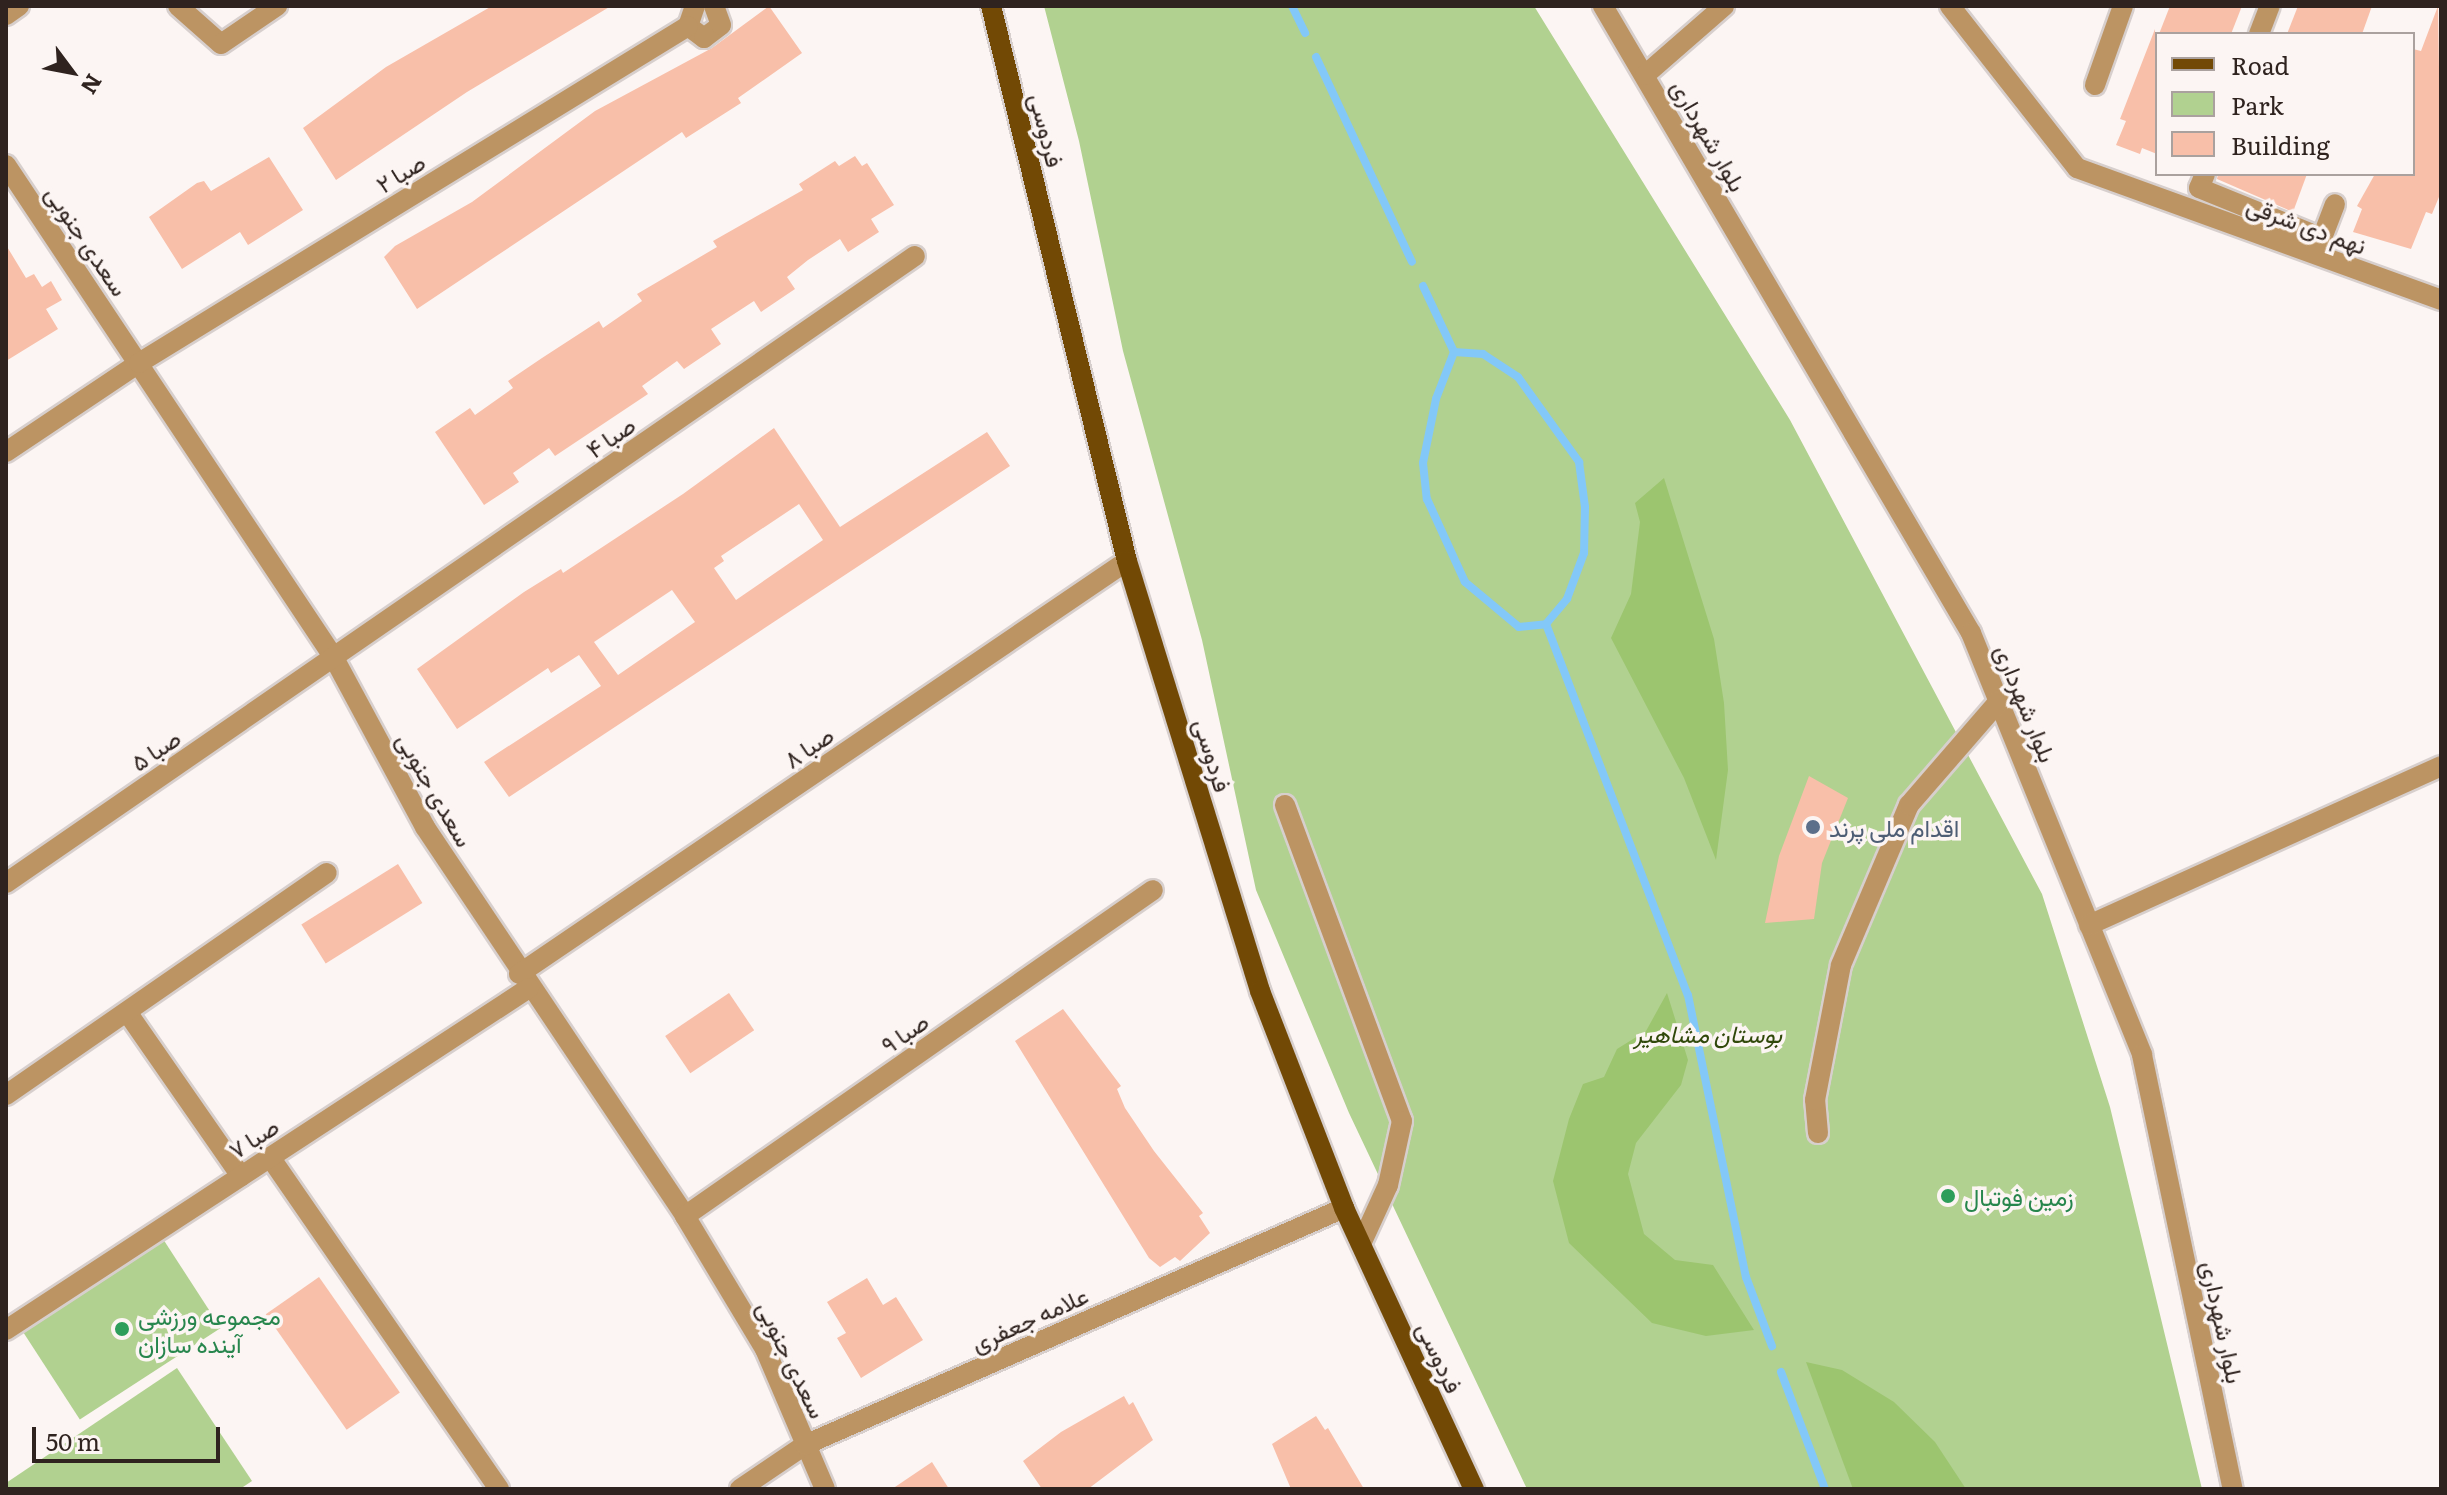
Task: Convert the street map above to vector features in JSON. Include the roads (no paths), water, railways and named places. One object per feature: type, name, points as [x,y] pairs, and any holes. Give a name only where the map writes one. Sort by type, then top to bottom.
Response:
[{"type":"main road","name":"فردوسی","points":[[991,6],[1127,561],[1260,991],[1344,1208],[1474,1489]]},
{"type":"street","points":[[6,15],[19,6]]},
{"type":"street","points":[[178,6],[221,44],[277,6]]},
{"type":"street","points":[[695,6],[688,26],[704,38],[715,34],[720,14],[714,6]]},
{"type":"street","name":"بلوار شهرداری","points":[[1603,6],[1971,633],[2142,1055],[2233,1489]]},
{"type":"street","points":[[1645,75],[1724,6]]},
{"type":"street","name":"نهم دی شرقی","points":[[1950,6],[2077,168],[2440,298]]},
{"type":"street","points":[[2260,32],[2270,6]]},
{"type":"street","points":[[2095,85],[2119,7]]},
{"type":"street","name":"صبا ۲","points":[[6,452],[139,363],[688,26]]},
{"type":"street","name":"سعدی جنوبی","points":[[6,165],[334,658],[425,827],[524,981],[685,1216],[765,1349],[825,1489]]},
{"type":"street","points":[[2204,176],[2199,188],[2322,238],[2335,204]]},
{"type":"street","name":"صبا ۴","points":[[334,658],[915,256]]},
{"type":"street","name":"صبا ۸","points":[[524,981],[1127,561]]},
{"type":"street","name":"صبا ۵","points":[[6,883],[334,658]]},
{"type":"street","points":[[1818,1133],[1815,1100],[1841,965],[1909,805],[1999,701]]},
{"type":"street","points":[[2089,925],[2441,766]]},
{"type":"street","points":[[1285,805],[1402,1121],[1388,1185],[1361,1244]]},
{"type":"street","points":[[6,1095],[327,873]]},
{"type":"street","name":"صبا ۹","points":[[685,1216],[1153,890]]},
{"type":"street","name":"صبا ۷","points":[[6,1330],[270,1157],[524,981]]},
{"type":"street","points":[[127,1012],[241,1176]]},
{"type":"street","points":[[270,1157],[499,1489]]},
{"type":"street","name":"علامه جعفری","points":[[740,1489],[805,1445],[1344,1208]]},
{"type":"waterway","points":[[1292,6],[1305,33]]},
{"type":"waterway","points":[[1316,57],[1412,262]]},
{"type":"waterway","points":[[1423,286],[1454,352],[1436,399],[1423,463],[1427,499],[1465,582],[1519,627],[1546,624],[1688,995],[1746,1277],[1772,1346]]},
{"type":"waterway","points":[[1454,352],[1483,354],[1518,377],[1579,462],[1585,507],[1584,553],[1567,599],[1546,624]]},
{"type":"waterway","points":[[1781,1372],[1825,1489]]},
{"type":"place","name":"اقدام ملی پرند","points":[[1813,827]]},
{"type":"place","name":"زمین فوتبال","points":[[1948,1196]]},
{"type":"place","name":"مجموعه ورزشی آینده سازان","points":[[122,1329]]},
{"type":"park label","name":"بوستان مشاهیر","points":[[1708,1033]]}]
